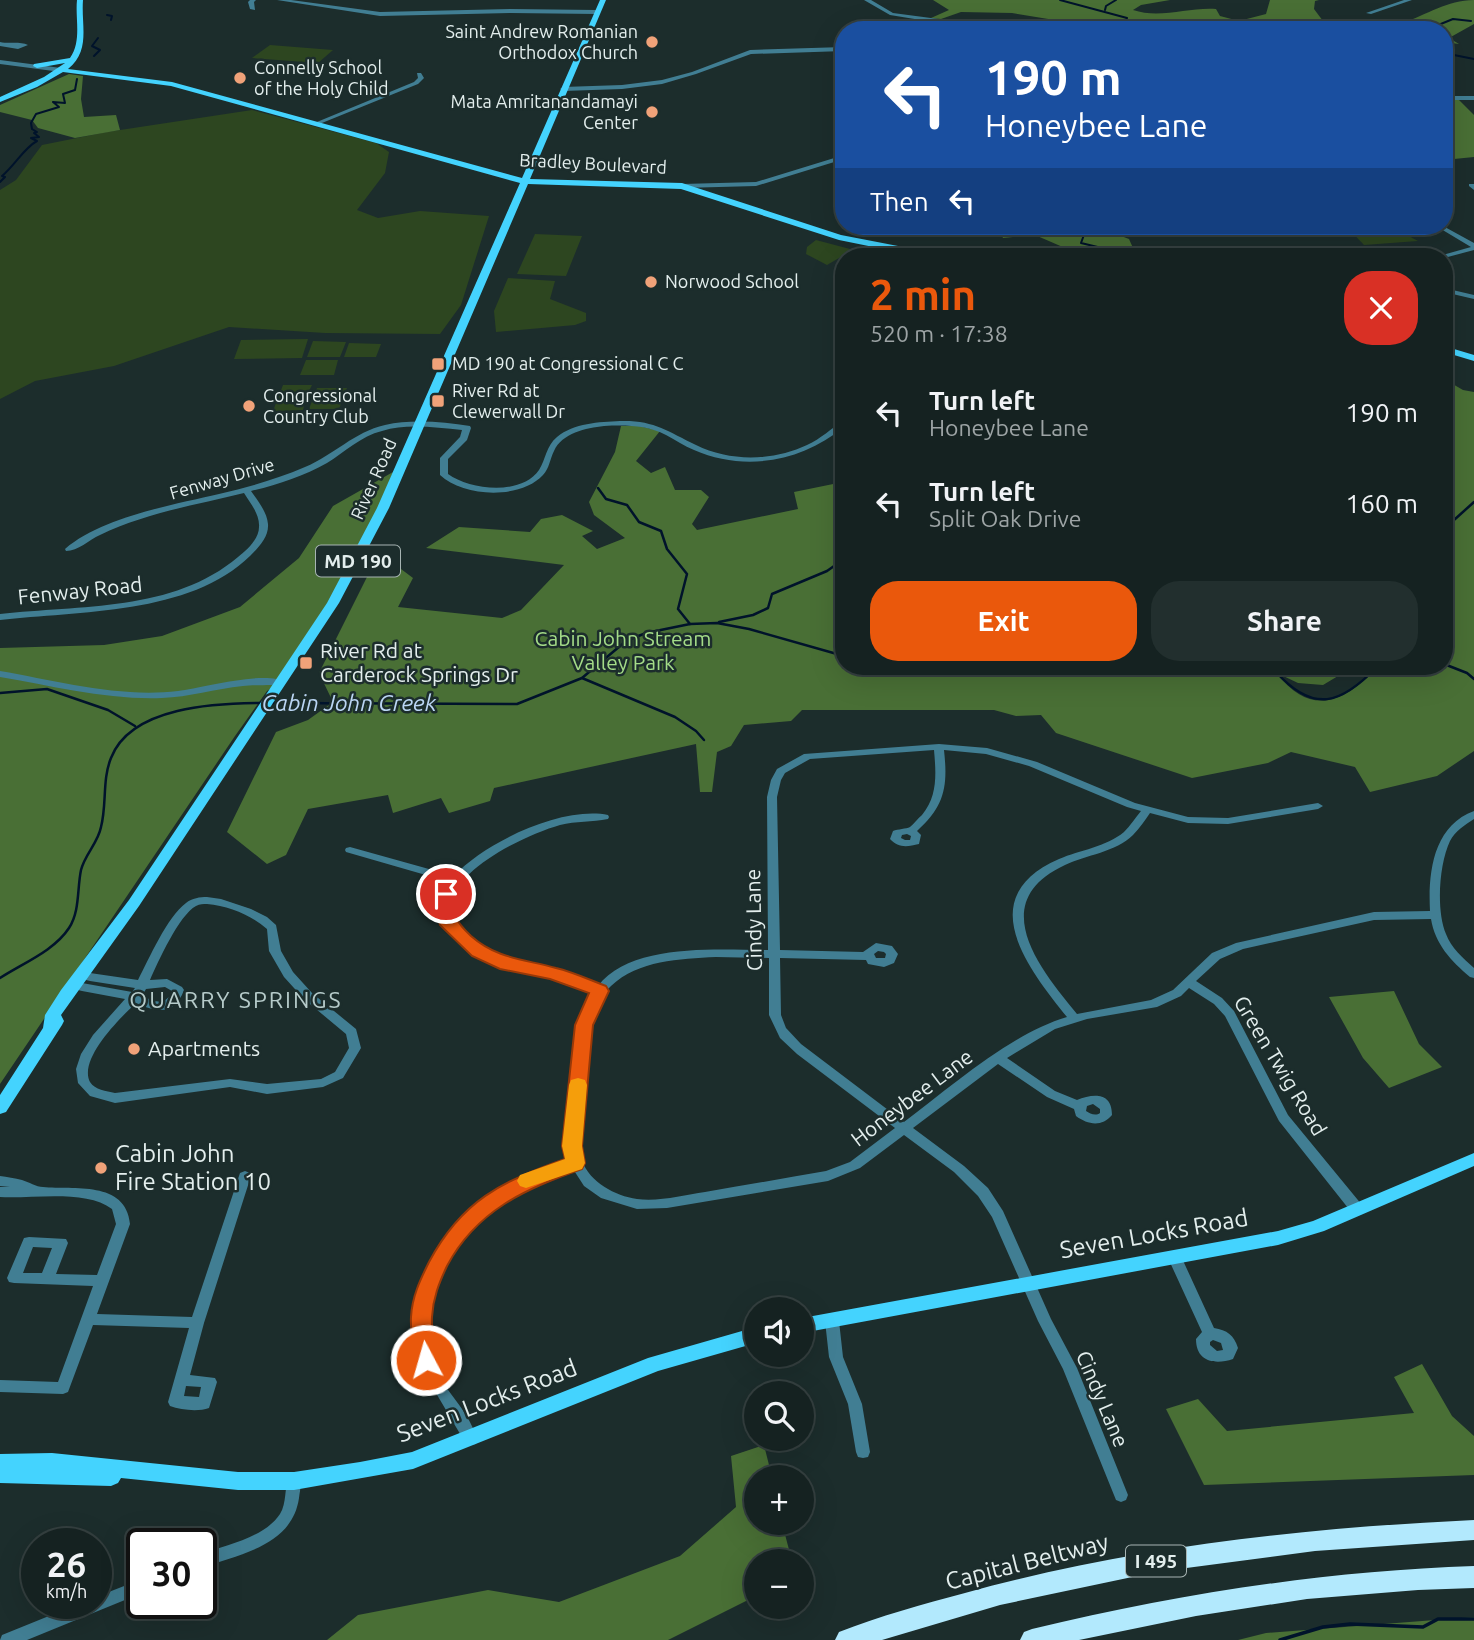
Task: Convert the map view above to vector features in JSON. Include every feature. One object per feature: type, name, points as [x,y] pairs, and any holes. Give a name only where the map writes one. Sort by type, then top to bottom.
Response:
[{"type":"highway","name":"Capital Beltway","points":[[847,1640],[954,1607],[1137,1564],[1345,1537],[1474,1530]]},
{"type":"highway","name":"I 495","points":[[1032,1640],[1155,1612],[1273,1593],[1368,1583],[1474,1577]]},
{"type":"main road","points":[[0,100],[61,70],[74,58],[80,47],[80,0]]},
{"type":"main road","name":"River Road","points":[[51,1028],[53,1015],[61,1002],[134,903],[262,712],[358,560],[603,0]]},
{"type":"main road","points":[[35,67],[74,58]]},
{"type":"main road","points":[[35,67],[41,72],[41,81]]},
{"type":"main road","name":"Bradley Boulevard","points":[[61,70],[172,84],[523,181],[682,186],[839,237],[889,248]]},
{"type":"main road","points":[[1453,352],[1474,358]]},
{"type":"main road","name":"River Road","points":[[0,1108],[51,1028],[105,954],[110,935]]},
{"type":"main road","name":"Seven Locks Road","points":[[814,1324],[1278,1238],[1318,1226],[1474,1159]]},
{"type":"main road","name":"Seven Locks Road","points":[[0,1464],[52,1462],[238,1481],[294,1481],[413,1460],[655,1364],[744,1338]]},
{"type":"main road","name":"Seven Locks Road","points":[[0,1474],[140,1478],[187,1476]]},
{"type":"street","points":[[253,0],[253,9]]},
{"type":"street","points":[[280,0],[380,14],[597,12]]},
{"type":"street","points":[[867,0],[899,16],[935,21]]},
{"type":"street","points":[[1369,13],[1409,0]]},
{"type":"street","points":[[0,44],[14,45]]},
{"type":"street","points":[[563,89],[622,87],[662,82],[694,74],[750,52],[835,49]]},
{"type":"street","points":[[0,64],[61,70]]},
{"type":"street","points":[[315,124],[416,83],[421,78],[419,74]]},
{"type":"street","points":[[1453,98],[1474,98]]},
{"type":"street","points":[[682,186],[756,184],[835,160]]},
{"type":"street","points":[[1453,234],[1474,247]]},
{"type":"street","points":[[1453,253],[1474,247]]},
{"type":"street","points":[[1453,292],[1474,297]]},
{"type":"street","name":"Fenway Drive","points":[[69,549],[90,534],[114,524],[247,492],[316,465],[366,432],[388,426],[421,421],[467,428],[464,438],[444,458],[444,475],[452,482],[481,490],[506,489],[535,477],[544,467],[555,443],[590,425],[623,423],[653,426],[704,451],[725,458],[758,460],[805,451],[835,429]]},
{"type":"street","name":"Fenway Road","points":[[0,617],[132,606],[168,598],[200,585],[244,557],[259,542],[264,528],[263,519],[247,492]]},
{"type":"street","points":[[0,674],[117,694],[206,691],[264,680],[277,688]]},
{"type":"street","points":[[911,831],[933,809],[940,796],[942,779],[939,747]]},
{"type":"street","name":"Cindy Lane","points":[[1121,1495],[1070,1368],[998,1215],[983,1192],[959,1169],[782,1034],[775,1014],[772,799],[776,780],[780,771],[817,754],[939,747],[980,750],[1012,757],[1147,810],[1188,820],[1228,821],[1318,806]]},
{"type":"street","points":[[1074,1018],[1039,972],[1022,944],[1016,922],[1020,901],[1030,884],[1043,872],[1118,841],[1129,833],[1147,810]]},
{"type":"street","points":[[1474,814],[1458,825],[1442,844],[1433,915],[1448,949],[1474,974]]},
{"type":"street","points":[[600,991],[553,973],[507,965],[478,952],[448,925],[444,911],[446,894],[456,880],[484,856],[526,834],[571,819],[604,817]]},
{"type":"street","points":[[350,850],[456,880]]},
{"type":"street","points":[[202,901],[220,901],[251,913],[272,928],[274,950],[279,958],[306,995],[352,1031],[355,1048],[340,1075],[323,1083],[267,1089],[230,1083],[115,1098],[100,1097],[83,1085],[80,1075],[83,1063],[116,1014],[135,997],[142,985],[154,959],[187,907],[202,901]]},
{"type":"street","name":"Honeybee Lane","points":[[576,1163],[589,1182],[606,1194],[637,1204],[660,1204],[828,1176],[855,1165],[1030,1037],[1074,1018],[1153,1004],[1177,993],[1216,956],[1240,946],[1374,916],[1433,915]]},
{"type":"street","points":[[471,1439],[439,1389],[426,1360],[421,1318],[426,1287],[451,1240],[483,1207],[527,1181],[576,1163],[572,1146],[584,1025],[592,1002],[600,991],[627,969],[664,956],[868,956]]},
{"type":"street","points":[[86,982],[142,985],[167,983],[176,987],[177,995],[171,1003],[157,1007],[135,997],[86,982]]},
{"type":"street","name":"Green Twig Road","points":[[1190,983],[1218,1000],[1230,1014],[1283,1118],[1357,1209]]},
{"type":"street","points":[[998,1058],[1051,1094],[1079,1106]]},
{"type":"street","points":[[182,1380],[197,1323],[245,1176]]},
{"type":"street","points":[[0,1181],[19,1184],[33,1190],[91,1196],[115,1203],[123,1224],[63,1388],[0,1386]]},
{"type":"street","points":[[0,1192],[15,1194],[33,1190]]},
{"type":"street","points":[[1175,1258],[1210,1334]]},
{"type":"street","points":[[47,1279],[103,1281]]},
{"type":"street","points":[[89,1319],[197,1323]]},
{"type":"street","points":[[832,1321],[836,1357],[855,1404],[863,1452]]},
{"type":"street","points":[[217,1556],[259,1539],[276,1529],[286,1518],[294,1481]]},
{"type":"street","points":[[8,1640],[126,1592]]},
{"type":"green space","points":[[933,0],[1170,0],[1141,5],[1133,10],[1164,13],[1216,9],[1220,16],[1239,21],[1061,21],[1012,13],[961,12],[941,19],[931,18],[949,10]]},
{"type":"green space","points":[[1270,0],[1319,0],[1315,1],[1314,9],[1323,21],[1239,21],[1266,14]]},
{"type":"green space","points":[[1474,0],[1474,24],[1453,36],[1453,21],[1408,21],[1446,5]]},
{"type":"green space","points":[[270,45],[333,50],[318,63],[252,58]]},
{"type":"green space","points":[[69,74],[83,76],[81,99],[84,117],[116,115],[120,130],[75,138],[38,128],[32,120],[0,112],[0,105]]},
{"type":"green space","points":[[1453,96],[1474,115],[1474,157],[1453,159]]},
{"type":"green space","name":"Congressional Country Club","points":[[252,110],[376,143],[389,152],[385,173],[357,210],[378,218],[420,211],[489,216],[461,305],[440,334],[325,333],[229,327],[114,366],[35,381],[0,399],[0,190],[16,180],[42,145],[107,132]]},
{"type":"green space","points":[[535,234],[582,236],[566,276],[517,274]]},
{"type":"green space","points":[[1002,235],[1035,235],[1003,238]]},
{"type":"green space","points":[[1035,235],[1119,235],[1129,239],[1133,248],[1065,248]]},
{"type":"green space","points":[[1355,235],[1407,235],[1418,241],[1364,245]]},
{"type":"green space","points":[[816,240],[846,248],[835,248],[835,260],[827,265],[806,254],[807,247]]},
{"type":"green space","points":[[508,278],[555,281],[550,299],[586,313],[586,321],[575,325],[496,332],[494,311]]},
{"type":"green space","points":[[308,339],[302,358],[234,359],[241,340]]},
{"type":"green space","points":[[313,341],[346,342],[340,357],[307,357]]},
{"type":"green space","points":[[349,343],[381,344],[376,357],[344,357]]},
{"type":"green space","points":[[306,360],[338,360],[334,375],[300,375]]},
{"type":"green space","name":"Cabin John Stream Valley Park","points":[[1453,384],[1474,392],[1474,751],[1437,776],[1370,792],[1355,767],[1291,752],[1268,763],[1192,778],[1056,733],[1041,715],[1016,716],[994,710],[802,710],[791,721],[744,725],[731,746],[717,752],[712,792],[700,792],[696,744],[494,788],[490,801],[449,813],[441,798],[393,813],[388,795],[308,809],[286,855],[267,864],[227,832],[276,732],[308,720],[333,702],[319,673],[377,557],[397,566],[413,578],[398,607],[502,618],[521,610],[564,565],[426,548],[459,527],[530,532],[541,519],[562,515],[593,531],[582,536],[597,549],[625,538],[594,515],[589,502],[615,452],[621,426],[639,426],[660,431],[636,461],[651,473],[665,467],[675,490],[701,490],[709,497],[692,524],[697,530],[798,509],[794,492],[835,484],[835,675],[1279,675],[1302,696],[1315,700],[1340,696],[1369,675],[1453,675]]},
{"type":"green space","points":[[283,385],[312,385],[308,393],[298,393],[296,401],[305,401],[303,410],[273,411]]},
{"type":"green space","points":[[317,388],[347,388],[339,409],[309,409]]},
{"type":"green space","points":[[393,472],[358,560],[280,682],[267,691],[235,736],[0,1084],[0,648],[104,645],[162,636],[240,607],[299,558],[333,506]]},
{"type":"green space","name":"Cabin John Stream Valley Park","points":[[1281,675],[1340,675],[1323,685],[1298,683]]},
{"type":"green space","points":[[1394,991],[1419,1044],[1442,1067],[1389,1088],[1363,1058],[1329,997]]},
{"type":"green space","points":[[1422,1364],[1452,1416],[1474,1436],[1474,1475],[1204,1485],[1166,1409],[1198,1399],[1227,1431],[1414,1413],[1394,1377]]},
{"type":"green space","points":[[746,1451],[766,1451],[769,1465],[744,1465],[744,1535],[785,1535],[789,1549],[744,1549],[744,1602],[668,1640],[327,1640],[358,1615],[488,1590],[559,1602],[680,1556],[736,1507],[731,1456]]},
{"type":"green space","points":[[1474,1617],[1474,1640],[1238,1640],[1266,1633]]},
{"type":"waterway","points":[[1060,0],[1127,18],[1126,21]]},
{"type":"waterway","points":[[1105,10],[1106,6],[1116,0]]},
{"type":"waterway","points":[[107,15],[112,16],[111,20]]},
{"type":"waterway","points":[[1448,21],[1471,21]]},
{"type":"waterway","points":[[94,56],[100,50],[92,46],[98,38]]},
{"type":"waterway","points":[[1453,55],[1474,59]]},
{"type":"waterway","points":[[0,182],[5,177],[2,176],[37,141],[31,138],[39,137],[34,133],[37,132],[32,129],[31,123],[36,114],[59,107],[53,102],[65,103],[63,94],[75,90],[77,79]]},
{"type":"waterway","points":[[1084,235],[1081,243],[1102,248]]},
{"type":"waterway","points":[[598,488],[606,499],[627,505],[639,522],[661,531],[667,549],[687,574],[678,609],[690,624]]},
{"type":"waterway","name":"Cabin John Creek","points":[[1453,521],[1474,502]]},
{"type":"waterway","points":[[719,622],[753,615],[768,608],[772,594],[835,565]]},
{"type":"waterway","name":"Cabin John Creek","points":[[690,624],[717,623],[749,629],[835,653]]},
{"type":"waterway","name":"Cabin John Creek","points":[[582,678],[626,641],[646,633],[690,624]]},
{"type":"waterway","points":[[1453,668],[1474,679]]},
{"type":"waterway","name":"Cabin John Creek","points":[[1279,675],[1303,694],[1315,699],[1339,696],[1369,675]]},
{"type":"waterway","name":"Cabin John Creek","points":[[271,703],[517,704],[582,678]]},
{"type":"waterway","points":[[582,678],[675,717],[704,740]]},
{"type":"waterway","points":[[0,693],[47,689],[108,710],[135,726]]},
{"type":"waterway","name":"Cabin John Creek","points":[[0,978],[55,943],[73,921],[81,870],[101,827],[108,766],[121,741],[137,727],[177,711],[223,704],[264,703]]},
{"type":"waterway","points":[[1280,1640],[1323,1627],[1350,1624],[1423,1627],[1438,1619],[1474,1619]]},
{"type":"slow traffic","points":[[526,1181],[576,1163],[572,1146],[578,1085]]},
{"type":"place","name":"Saint Andrew Romanian Orthodox Church","points":[[652,42]]},
{"type":"place","name":"Connelly School of the Holy Child","points":[[240,78]]},
{"type":"place","name":"Mata Amritanandamayi Center","points":[[652,112]]},
{"type":"place","name":"Norwood School","points":[[651,282]]},
{"type":"place","name":"MD 190 at Congressional C C","points":[[438,364]]},
{"type":"place","name":"River Rd at Clewerwall Dr","points":[[438,401]]},
{"type":"place","name":"Congressional Country Club","points":[[249,406]]},
{"type":"place","name":"River Rd at Carderock Springs Dr","points":[[306,663]]},
{"type":"place","name":"Apartments","points":[[134,1049]]},
{"type":"place","name":"Cabin John Fire Station 10","points":[[101,1168]]},
{"type":"district","name":"QUARRY SPRINGS","points":[[236,1000]]},
{"type":"route","points":[[426,1360],[421,1318],[426,1287],[451,1240],[483,1207],[527,1181],[576,1163],[572,1146],[584,1025],[592,1002],[600,991],[553,973],[507,965],[478,952],[448,925],[444,911],[446,894]]}]
